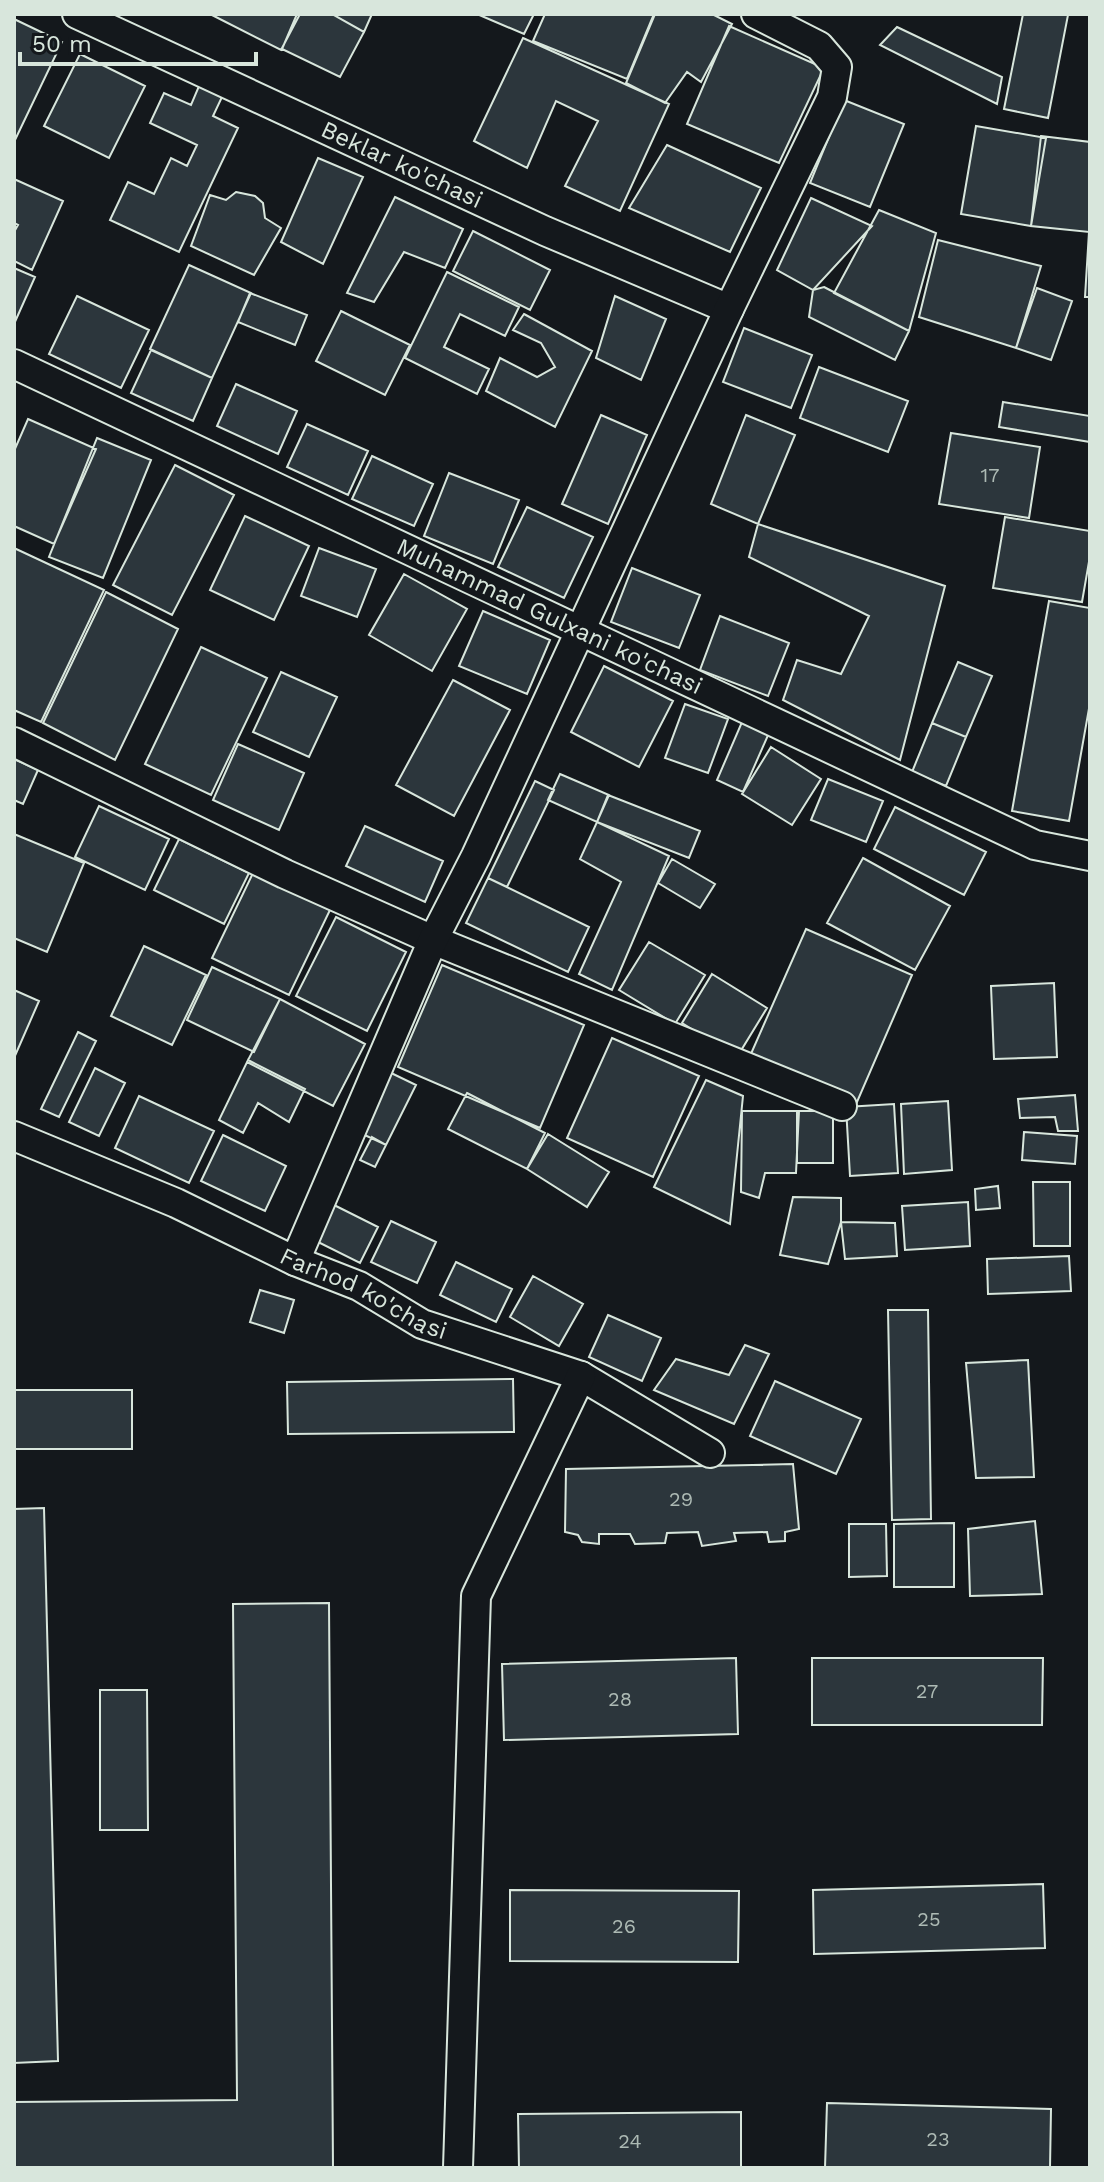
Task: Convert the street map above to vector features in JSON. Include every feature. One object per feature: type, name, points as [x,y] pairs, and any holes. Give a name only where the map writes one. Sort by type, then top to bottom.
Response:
[{"type":"street","name":"Beklar ko'chasi","points":[[77,14],[545,231],[729,309]]},
{"type":"street","points":[[295,1261],[433,940],[476,856],[729,309],[832,97],[837,67],[819,46],[756,14]]},
{"type":"street","name":"Muhammad Gulxani ko'chasi","points":[[14,364],[1035,845],[1090,856]]},
{"type":"street","points":[[14,742],[285,874],[433,940],[842,1106]]},
{"type":"street","name":"Farhod ko'chasi","points":[[14,1136],[176,1203],[295,1261],[359,1286],[422,1324],[581,1376],[710,1453]]},
{"type":"street","points":[[458,2168],[476,1596],[581,1376]]},
{"type":"building","points":[[210,14],[300,14],[281,50]]},
{"type":"building","points":[[297,14],[332,14],[364,32],[340,77],[282,49]]},
{"type":"building","points":[[332,14],[372,14],[364,32]]},
{"type":"building","points":[[477,14],[534,14],[524,34]]},
{"type":"building","points":[[545,14],[654,14],[627,79],[533,41]]},
{"type":"building","points":[[655,14],[712,14],[732,24],[701,82],[687,72],[665,103],[626,83]]},
{"type":"building","points":[[1023,14],[1068,15],[1048,118],[1004,109]]},
{"type":"building","points":[[14,19],[62,42],[14,142]]},
{"type":"building","points":[[729,26],[824,68],[779,163],[687,124]]},
{"type":"building","points":[[897,27],[1002,77],[997,104],[880,45]]},
{"type":"building","points":[[523,38],[669,104],[620,211],[565,186],[598,121],[556,101],[527,168],[474,141]]},
{"type":"building","points":[[80,54],[145,86],[109,158],[44,126]]},
{"type":"building","points":[[199,86],[222,97],[213,116],[238,128],[179,252],[110,220],[128,182],[154,194],[171,158],[187,166],[197,145],[150,123],[164,93],[191,105]]},
{"type":"building","points":[[844,100],[904,124],[870,207],[810,183]]},
{"type":"building","points":[[976,126],[1046,138],[1031,226],[961,214]]},
{"type":"building","points":[[1041,136],[1090,142],[1089,232],[1031,226]]},
{"type":"building","points":[[667,145],[761,188],[730,252],[629,208]]},
{"type":"building","points":[[318,158],[363,177],[323,264],[281,242]]},
{"type":"building","points":[[14,179],[63,201],[32,270],[14,261],[14,232],[18,225],[14,223]]},
{"type":"building","points":[[236,192],[255,196],[263,203],[265,218],[281,228],[254,275],[191,246],[210,195],[226,200]]},
{"type":"building","points":[[395,197],[463,229],[445,268],[404,252],[374,302],[347,293]]},
{"type":"building","points":[[811,198],[872,226],[813,290],[777,270]]},
{"type":"building","points":[[879,210],[936,233],[909,331],[834,293]]},
{"type":"building","points":[[473,231],[550,270],[530,310],[453,271]]},
{"type":"building","points":[[1089,232],[1090,297],[1085,297]]},
{"type":"building","points":[[938,240],[1041,266],[1016,348],[919,317]]},
{"type":"building","points":[[189,265],[251,293],[212,378],[150,349]]},
{"type":"building","points":[[14,268],[35,277],[14,324]]},
{"type":"building","points":[[447,272],[519,307],[505,336],[460,314],[444,347],[489,369],[477,394],[405,358]]},
{"type":"building","points":[[824,287],[909,331],[895,360],[809,317],[813,290]]},
{"type":"building","points":[[1037,288],[1072,301],[1051,360],[1016,348]]},
{"type":"building","points":[[250,293],[307,315],[295,345],[238,322]]},
{"type":"building","points":[[77,296],[149,330],[121,388],[49,354]]},
{"type":"building","points":[[615,296],[666,319],[641,380],[596,358]]},
{"type":"building","points":[[341,311],[410,345],[385,395],[316,361]]},
{"type":"building","points":[[524,314],[592,351],[555,427],[486,391],[500,358],[537,377],[555,367],[541,343],[513,330]]},
{"type":"building","points":[[744,328],[812,355],[791,408],[723,382]]},
{"type":"building","points":[[151,350],[212,378],[193,421],[131,393]]},
{"type":"building","points":[[819,367],[908,401],[888,452],[800,418]]},
{"type":"building","points":[[236,384],[297,411],[278,454],[217,426]]},
{"type":"building","points":[[1003,402],[1090,416],[1090,442],[999,427]]},
{"type":"building","points":[[601,415],[647,435],[608,524],[562,504]]},
{"type":"building","points":[[746,415],[795,435],[758,524],[711,504]]},
{"type":"building","points":[[28,419],[96,449],[54,544],[14,526],[14,451]]},
{"type":"building","points":[[307,424],[368,451],[348,495],[287,467]]},
{"type":"building","points":[[951,433],[1040,447],[1029,518],[939,504]]},
{"type":"building","points":[[97,438],[151,460],[103,578],[49,557]]},
{"type":"building","points":[[372,456],[433,484],[414,526],[352,499]]},
{"type":"building","points":[[175,465],[234,495],[172,615],[113,585]]},
{"type":"building","points":[[449,473],[519,500],[493,564],[424,536]]},
{"type":"building","points":[[527,507],[593,537],[564,598],[498,567]]},
{"type":"building","points":[[245,516],[309,546],[274,620],[210,590]]},
{"type":"building","points":[[1005,517],[1090,531],[1090,556],[1082,602],[993,588]]},
{"type":"building","points":[[758,524],[945,586],[900,760],[783,700],[797,660],[841,674],[869,616],[749,557]]},
{"type":"building","points":[[14,548],[104,590],[41,722],[14,710]]},
{"type":"building","points":[[319,548],[376,569],[357,617],[301,596]]},
{"type":"building","points":[[632,568],[700,595],[679,648],[611,622]]},
{"type":"building","points":[[404,574],[467,609],[432,671],[369,635]]},
{"type":"building","points":[[106,592],[178,629],[115,760],[43,723]]},
{"type":"building","points":[[1049,601],[1090,608],[1090,703],[1069,821],[1012,811]]},
{"type":"building","points":[[483,611],[550,640],[527,694],[459,666]]},
{"type":"building","points":[[720,616],[789,643],[768,696],[700,670]]},
{"type":"building","points":[[201,647],[267,678],[211,795],[145,764]]},
{"type":"building","points":[[958,662],[992,676],[966,737],[932,723]]},
{"type":"building","points":[[604,666],[673,701],[639,767],[571,732]]},
{"type":"building","points":[[281,672],[337,697],[309,757],[253,732]]},
{"type":"building","points":[[453,680],[510,710],[454,816],[396,785]]},
{"type":"building","points":[[685,704],[728,719],[708,773],[665,758]]},
{"type":"building","points":[[742,722],[769,733],[743,792],[717,780]]},
{"type":"building","points":[[932,723],[966,737],[946,786],[912,772]]},
{"type":"building","points":[[238,744],[304,773],[279,830],[213,800]]},
{"type":"building","points":[[771,747],[821,779],[792,825],[742,794]]},
{"type":"building","points":[[14,759],[38,770],[23,804],[14,800]]},
{"type":"building","points":[[560,774],[609,795],[597,822],[548,800]]},
{"type":"building","points":[[828,779],[883,801],[866,842],[811,820]]},
{"type":"building","points":[[535,781],[554,790],[507,887],[488,878]]},
{"type":"building","points":[[608,795],[700,831],[689,858],[597,822]]},
{"type":"building","points":[[99,806],[169,839],[145,890],[75,857]]},
{"type":"building","points":[[895,807],[986,852],[964,895],[874,849]]},
{"type":"building","points":[[597,822],[669,856],[612,990],[579,974],[621,882],[580,859]]},
{"type":"building","points":[[365,826],[443,861],[425,902],[346,866]]},
{"type":"building","points":[[14,834],[84,863],[47,952],[14,938]]},
{"type":"building","points":[[179,839],[249,873],[224,924],[154,890]]},
{"type":"building","points":[[863,858],[950,906],[915,970],[827,923]]},
{"type":"building","points":[[672,859],[715,884],[700,908],[658,883]]},
{"type":"building","points":[[253,873],[330,910],[289,995],[212,958]]},
{"type":"building","points":[[488,878],[589,927],[568,972],[466,923]]},
{"type":"building","points":[[336,917],[406,952],[367,1031],[296,996]]},
{"type":"building","points":[[806,929],[912,975],[857,1102],[750,1056]]},
{"type":"building","points":[[649,942],[705,975],[675,1024],[619,990]]},
{"type":"building","points":[[144,946],[206,975],[172,1045],[111,1016]]},
{"type":"building","points":[[442,965],[584,1025],[540,1128],[398,1067]]},
{"type":"building","points":[[212,967],[280,999],[254,1052],[187,1020]]},
{"type":"building","points":[[712,974],[767,1008],[737,1057],[682,1023]]},
{"type":"building","points":[[1054,983],[1057,1057],[994,1059],[991,986]]},
{"type":"building","points":[[14,990],[39,1001],[14,1058]]},
{"type":"building","points":[[280,999],[365,1044],[333,1106],[247,1062]]},
{"type":"building","points":[[78,1032],[96,1041],[59,1117],[41,1109]]},
{"type":"building","points":[[612,1038],[699,1076],[653,1177],[567,1138]]},
{"type":"building","points":[[248,1060],[305,1089],[289,1122],[258,1103],[243,1133],[219,1120]]},
{"type":"building","points":[[95,1068],[125,1083],[99,1136],[69,1122]]},
{"type":"building","points":[[387,1071],[416,1085],[386,1145],[358,1132]]},
{"type":"building","points":[[706,1080],[743,1096],[730,1224],[654,1187]]},
{"type":"building","points":[[467,1093],[545,1133],[527,1169],[448,1129]]},
{"type":"building","points":[[1075,1095],[1078,1131],[1058,1131],[1055,1117],[1020,1118],[1018,1099]]},
{"type":"building","points":[[139,1096],[214,1131],[189,1183],[115,1148]]},
{"type":"building","points":[[948,1101],[952,1170],[904,1174],[901,1104]]},
{"type":"building","points":[[894,1104],[898,1173],[850,1176],[846,1107]]},
{"type":"building","points":[[742,1111],[799,1111],[796,1173],[765,1173],[759,1198],[741,1192]]},
{"type":"building","points":[[797,1111],[833,1111],[833,1163],[797,1163]]},
{"type":"building","points":[[1024,1132],[1077,1136],[1075,1164],[1022,1160]]},
{"type":"building","points":[[548,1134],[609,1172],[587,1207],[527,1169]]},
{"type":"building","points":[[223,1135],[286,1166],[265,1211],[201,1181]]},
{"type":"building","points":[[372,1137],[386,1145],[375,1167],[360,1160]]},
{"type":"building","points":[[1033,1182],[1070,1182],[1070,1246],[1034,1246]]},
{"type":"building","points":[[998,1186],[1000,1208],[976,1210],[975,1189]]},
{"type":"building","points":[[793,1197],[841,1198],[841,1222],[828,1264],[780,1255]]},
{"type":"building","points":[[968,1202],[970,1246],[905,1250],[902,1206]]},
{"type":"building","points":[[332,1204],[378,1227],[360,1263],[314,1240]]},
{"type":"building","points":[[391,1221],[436,1242],[417,1283],[371,1262]]},
{"type":"building","points":[[841,1222],[895,1223],[897,1256],[845,1259]]},
{"type":"building","points":[[1069,1256],[1071,1291],[988,1294],[987,1259]]},
{"type":"building","points":[[456,1262],[512,1289],[496,1322],[440,1295]]},
{"type":"building","points":[[533,1276],[583,1304],[559,1346],[510,1317]]},
{"type":"building","points":[[260,1290],[294,1300],[284,1333],[250,1322]]},
{"type":"building","points":[[888,1310],[928,1310],[931,1519],[892,1520]]},
{"type":"building","points":[[608,1315],[661,1338],[642,1381],[589,1357]]},
{"type":"building","points":[[745,1345],[769,1354],[734,1424],[654,1390],[676,1359],[729,1375]]},
{"type":"building","points":[[1028,1360],[1034,1477],[976,1478],[966,1363]]},
{"type":"building","points":[[513,1379],[514,1432],[288,1434],[287,1382]]},
{"type":"building","points":[[775,1381],[861,1419],[836,1474],[750,1436]]},
{"type":"building","points":[[14,1390],[132,1390],[132,1449],[14,1449]]},
{"type":"building","points":[[793,1464],[799,1529],[785,1532],[785,1541],[769,1542],[767,1532],[734,1533],[736,1541],[702,1546],[698,1532],[667,1533],[665,1543],[635,1544],[630,1534],[599,1534],[599,1544],[582,1542],[578,1535],[565,1532],[566,1469]]},
{"type":"building","points":[[44,1508],[58,2061],[14,2063],[14,1509]]},
{"type":"building","points":[[1035,1521],[1042,1594],[970,1596],[968,1529]]},
{"type":"building","points":[[954,1523],[954,1587],[894,1587],[894,1524]]},
{"type":"building","points":[[849,1524],[886,1524],[887,1576],[849,1577]]},
{"type":"building","points":[[329,1603],[333,2168],[14,2168],[14,2102],[237,2100],[233,1604]]},
{"type":"building","points":[[736,1658],[738,1734],[504,1740],[502,1664]]},
{"type":"building","points":[[812,1658],[1043,1658],[1042,1725],[812,1725]]},
{"type":"building","points":[[100,1690],[147,1690],[148,1830],[100,1830]]},
{"type":"building","points":[[1043,1884],[1045,1948],[814,1954],[813,1890]]},
{"type":"building","points":[[510,1890],[739,1891],[738,1962],[510,1961]]},
{"type":"building","points":[[827,2103],[1051,2109],[1050,2168],[825,2168]]},
{"type":"building","points":[[741,2112],[741,2168],[519,2168],[518,2114]]}]
